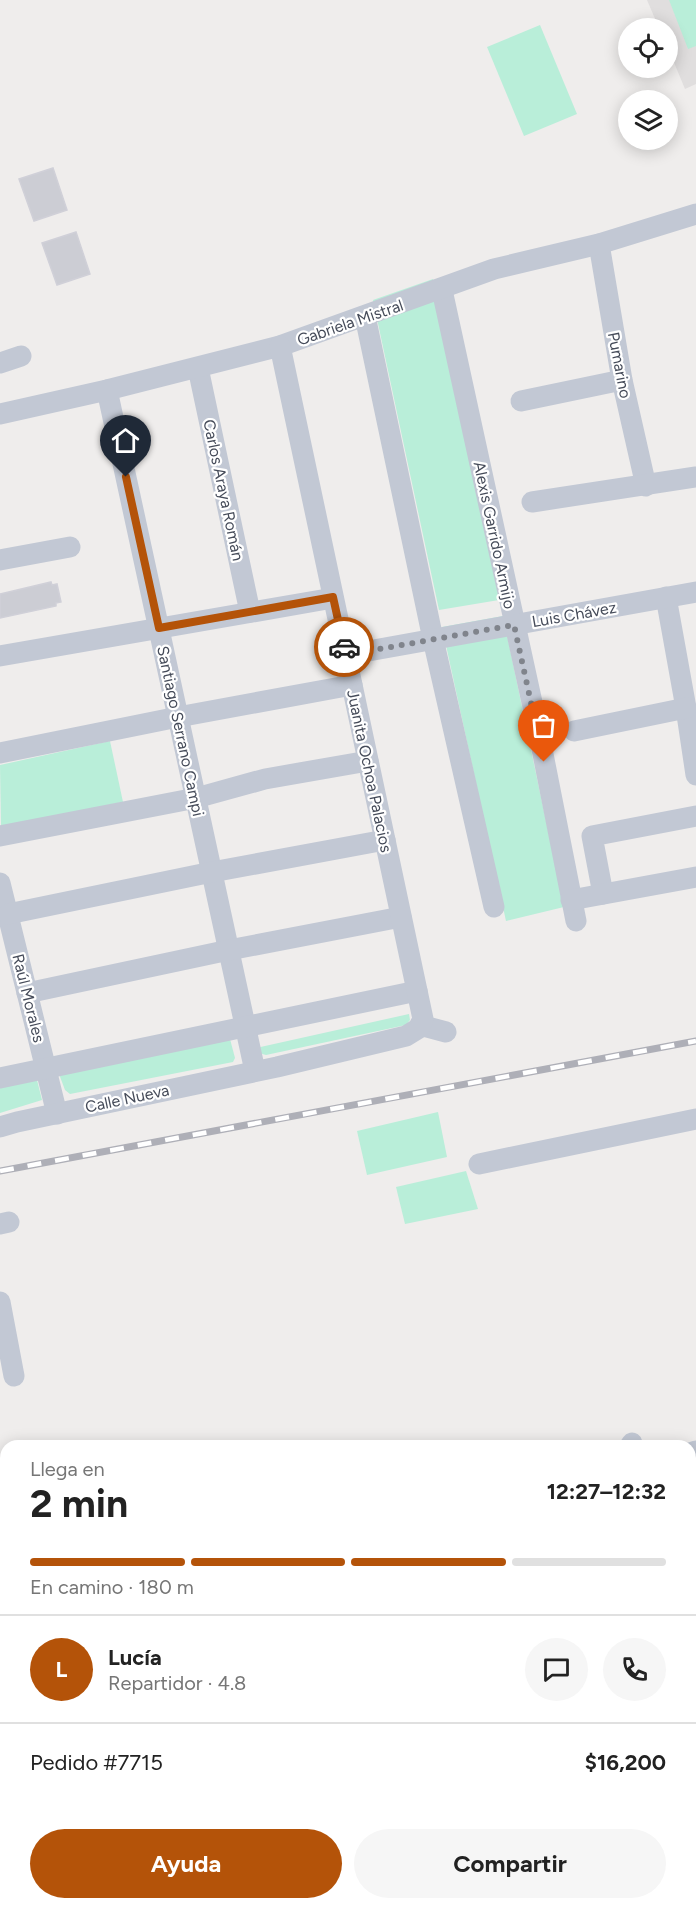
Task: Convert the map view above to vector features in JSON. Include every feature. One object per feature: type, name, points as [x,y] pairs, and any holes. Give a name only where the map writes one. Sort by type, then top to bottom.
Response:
[{"type":"street","name":"Gabriela Mistral","points":[[0,414],[198,368],[280,346],[442,290],[494,269],[599,243],[696,214]]},
{"type":"street","name":"Pumarino","points":[[599,243],[622,380],[645,486]]},
{"type":"street","name":"Alexis Garrido Armijo","points":[[442,290],[540,740],[573,910],[603,894]]},
{"type":"street","points":[[365,316],[494,907]]},
{"type":"street","name":"Juanita Ochoa Palacios","points":[[280,346],[422,1022]]},
{"type":"street","points":[[0,363],[21,356]]},
{"type":"street","name":"Carlos Araya Román","points":[[198,368],[250,612]]},
{"type":"street","points":[[521,400],[622,380]]},
{"type":"street","name":"Santiago Serrano Campi","points":[[107,390],[255,1071]]},
{"type":"street","points":[[532,502],[696,477]]},
{"type":"street","points":[[0,560],[70,548]]},
{"type":"street","name":"Luis Chávez","points":[[346,655],[696,592]]},
{"type":"street","points":[[0,656],[333,597]]},
{"type":"street","points":[[666,597],[696,775]]},
{"type":"street","points":[[0,753],[352,685]]},
{"type":"street","points":[[574,731],[686,708]]},
{"type":"street","points":[[0,836],[196,798],[265,779],[368,760]]},
{"type":"street","points":[[696,816],[592,836],[603,894],[696,877]]},
{"type":"street","points":[[8,914],[212,872],[385,840]]},
{"type":"street","name":"Raúl Morales","points":[[0,883],[57,1113]]},
{"type":"street","points":[[27,993],[229,950],[401,917]]},
{"type":"street","points":[[0,1078],[417,991]]},
{"type":"street","points":[[422,1022],[446,1032]]},
{"type":"street","name":"Calle Nueva","points":[[0,1127],[406,1036],[418,1028],[422,1022]]},
{"type":"street","points":[[479,1164],[696,1119]]},
{"type":"street","points":[[0,1302],[14,1376]]},
{"type":"shaded area","points":[[647,0],[696,0],[696,84],[685,89],[678,72],[678,18],[655,18]]},
{"type":"green space","points":[[669,0],[696,0],[696,46],[688,49],[678,18],[676,18]]},
{"type":"green space","points":[[540,25],[577,114],[524,136],[487,47]]},
{"type":"green space","points":[[433,279],[505,599],[439,610],[373,300]]},
{"type":"green space","points":[[503,616],[564,907],[506,921],[442,627]]},
{"type":"green space","points":[[110,741],[123,802],[1,827],[0,765]]},
{"type":"green space","points":[[409,1014],[410,1020],[406,1025],[266,1055],[259,1053],[256,1048]]},
{"type":"green space","points":[[230,1039],[235,1058],[233,1062],[70,1094],[65,1090],[59,1074]]},
{"type":"green space","points":[[36,1076],[42,1100],[0,1113],[0,1084]]},
{"type":"green space","points":[[438,1112],[447,1157],[367,1175],[357,1131]]},
{"type":"green space","points":[[466,1171],[478,1209],[405,1224],[396,1187]]},
{"type":"building","points":[[53,168],[67,210],[34,221],[19,179]]},
{"type":"building","points":[[76,232],[90,274],[57,285],[42,243]]},
{"type":"building","points":[[51,582],[52,585],[57,584],[61,602],[56,603],[56,606],[0,618],[0,594]]},
{"type":"railway","points":[[0,1171],[696,1041]]},
{"type":"way so far","points":[[344,647],[346,655],[514,625],[544,762]]},
{"type":"route","points":[[126,477],[159,628],[333,597],[344,647]]}]
